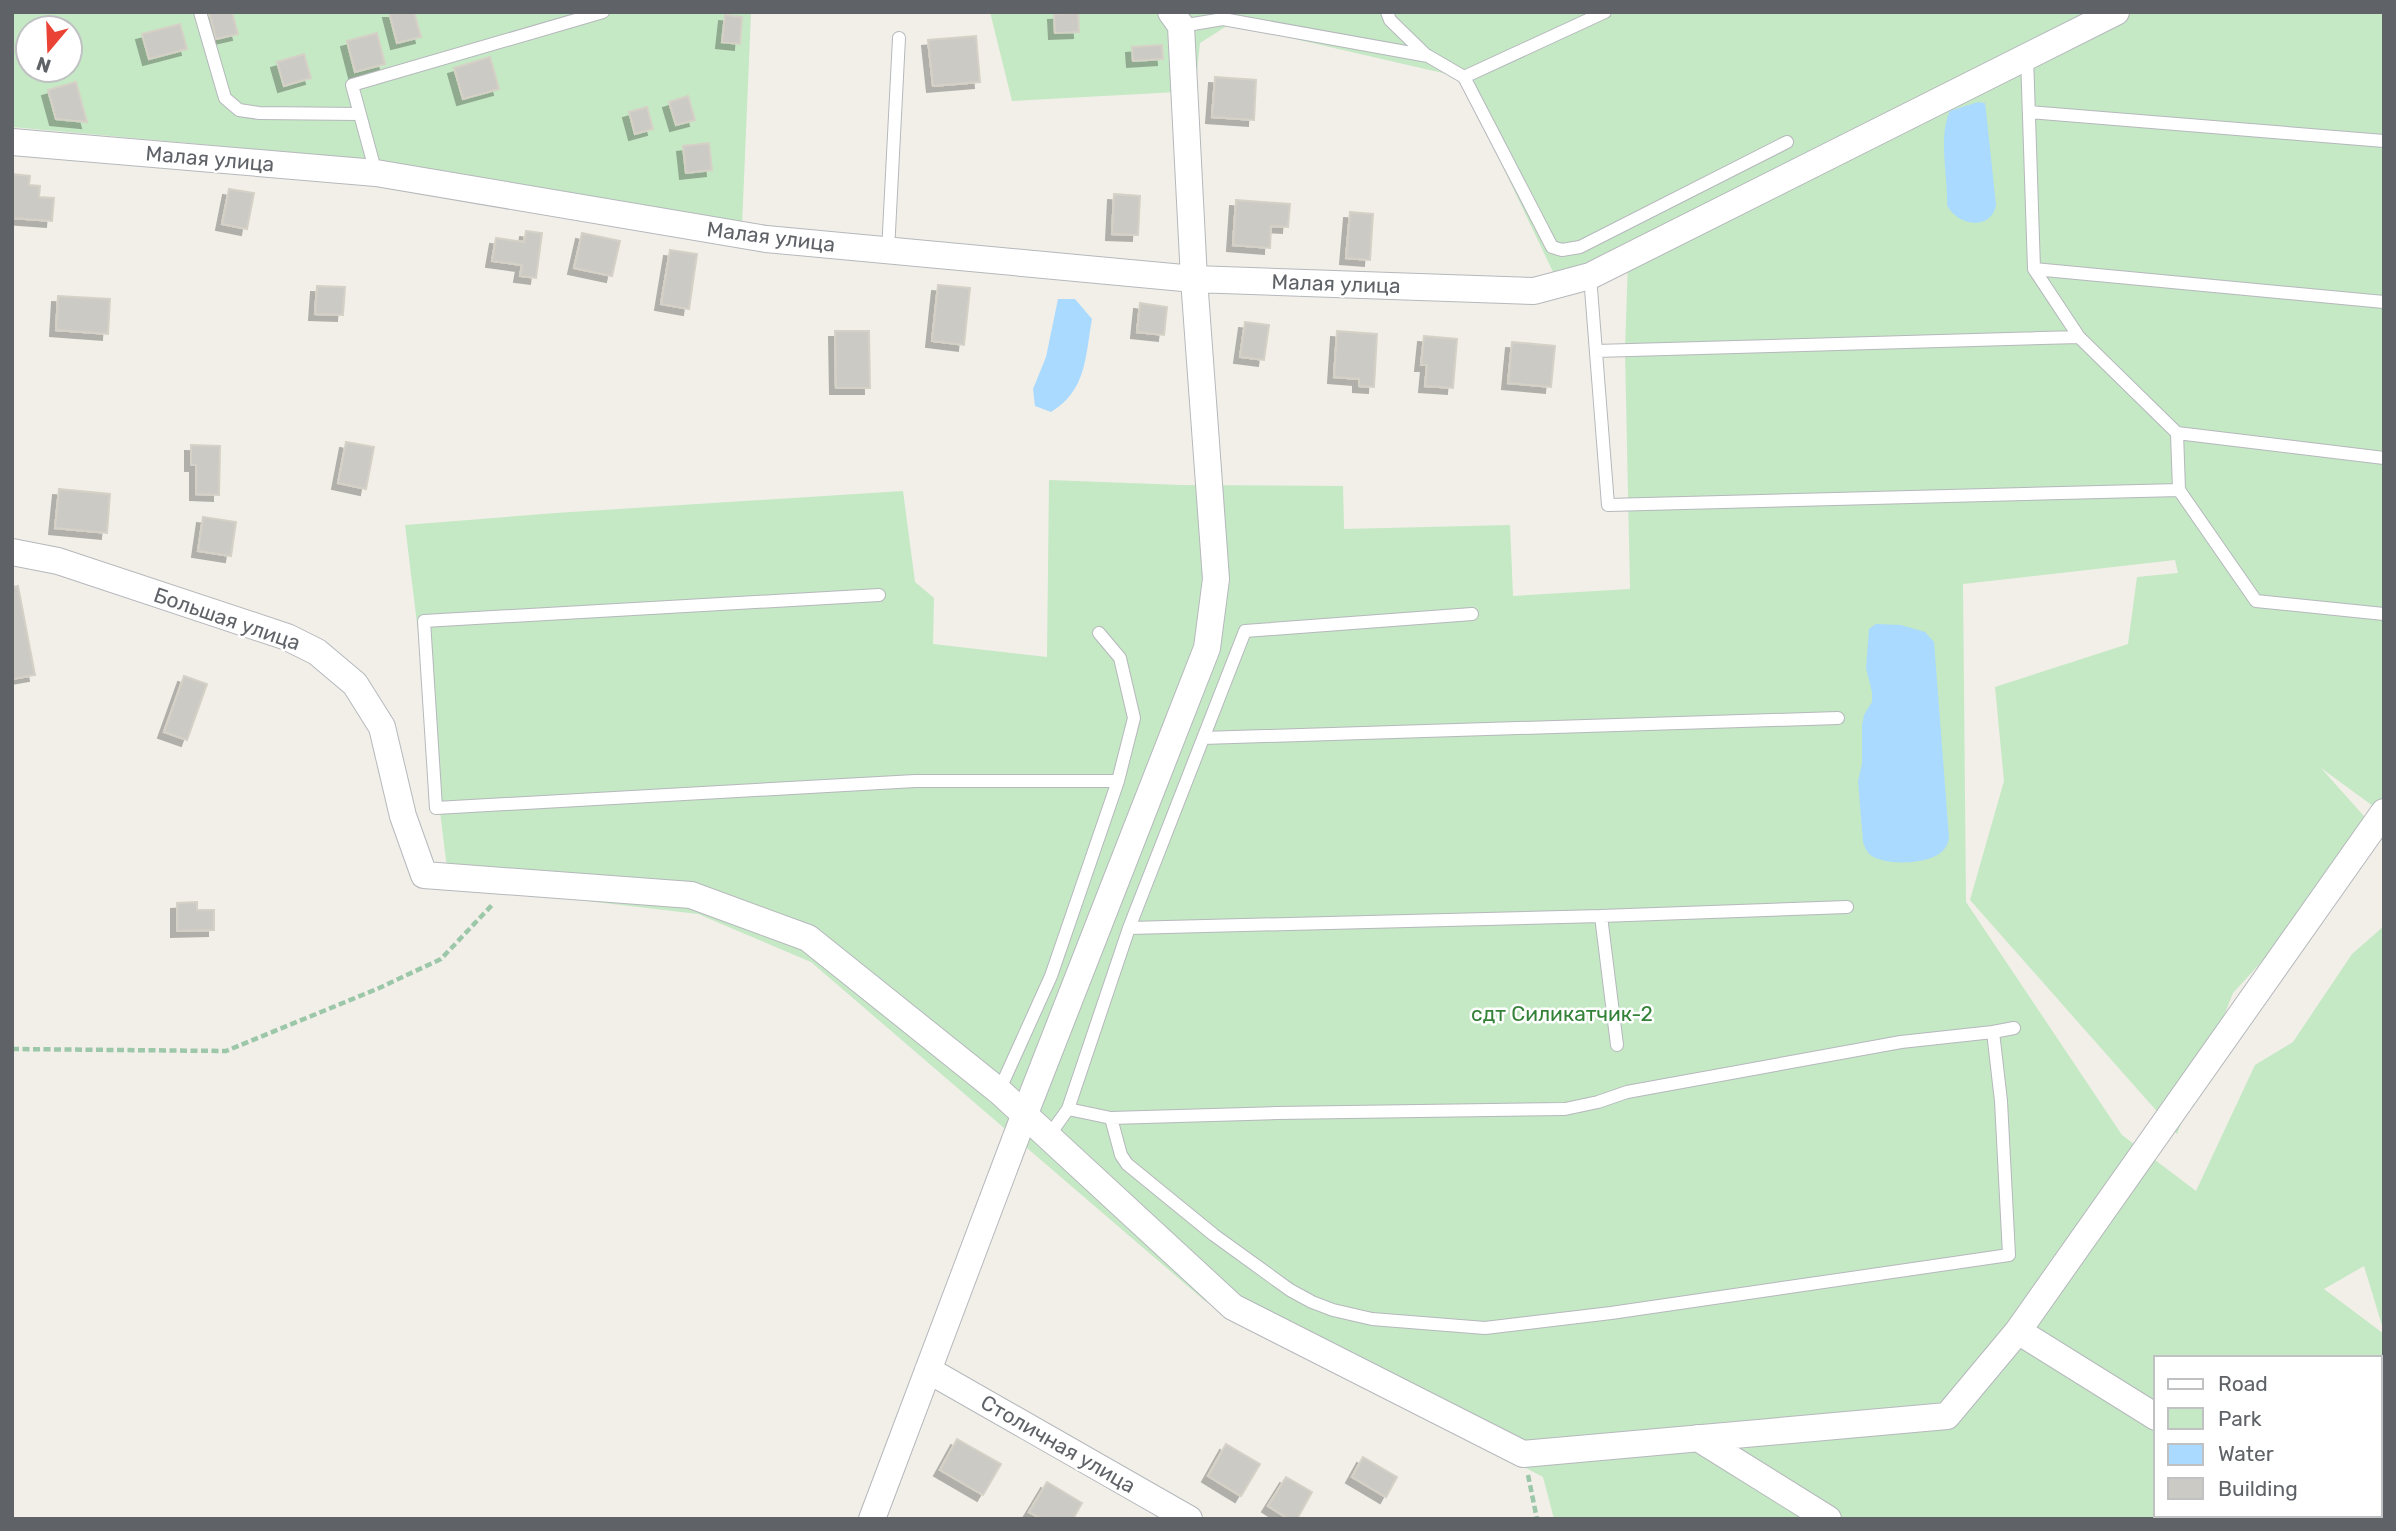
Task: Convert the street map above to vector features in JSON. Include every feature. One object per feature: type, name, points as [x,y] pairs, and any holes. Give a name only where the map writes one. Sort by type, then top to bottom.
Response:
[{"type":"street","name":"Малая улица","points":[[12,142],[376,173],[766,239],[888,251],[1194,279],[1534,291],[1590,276],[2102,16]]},
{"type":"street","points":[[872,1519],[1024,1116],[1207,648],[1216,579],[1176,19]]},
{"type":"street","name":"Большая улица","points":[[12,552],[58,561],[287,637],[317,652],[355,684],[382,727],[403,816],[424,875],[531,883]]},
{"type":"street","points":[[531,883],[691,895],[808,938],[999,1091],[1233,1307],[1523,1454],[1947,1416],[2018,1331],[2384,812]]},
{"type":"street","points":[[2018,1331],[2154,1416]]},
{"type":"street","name":"Столичная улица","points":[[928,1370],[1189,1519]]},
{"type":"street","points":[[1698,1438],[1828,1519]]},
{"type":"lane","points":[[200,12],[225,98],[239,110],[259,113],[360,114]]},
{"type":"lane","points":[[376,173],[352,85],[603,12]]},
{"type":"lane","points":[[1387,12],[1390,20],[1428,57],[1464,77],[1552,247],[1562,250],[1580,247],[1787,142]]},
{"type":"lane","points":[[1464,77],[1605,12]]},
{"type":"lane","points":[[1176,19],[1223,19],[1428,57]]},
{"type":"lane","points":[[888,251],[899,38]]},
{"type":"lane","points":[[2027,56],[2034,269],[2079,337],[2177,433],[2384,457]]},
{"type":"lane","points":[[2030,112],[2384,141]]},
{"type":"lane","points":[[2034,269],[2384,302]]},
{"type":"lane","points":[[1590,276],[1608,505],[2179,490]]},
{"type":"lane","points":[[1595,351],[2079,337]]},
{"type":"lane","points":[[2177,433],[2179,490],[2256,601],[2384,614]]},
{"type":"lane","points":[[879,594],[424,621],[436,808],[915,781],[1118,781]]},
{"type":"lane","points":[[1048,1138],[1068,1109],[1129,928],[1245,631],[1472,614]]},
{"type":"lane","points":[[999,1091],[1051,976],[1118,781],[1134,718],[1120,657],[1099,633]]},
{"type":"lane","points":[[1203,737],[1838,718]]},
{"type":"lane","points":[[1129,928],[1847,907]]},
{"type":"lane","points":[[1601,916],[1617,1045]]},
{"type":"lane","points":[[1068,1109],[1111,1118],[1564,1109],[1627,1092],[1901,1042],[2014,1028]]},
{"type":"lane","points":[[1111,1118],[1121,1155],[1127,1164],[1214,1235],[1312,1302],[1373,1319],[1485,1328],[1611,1313],[2009,1255],[2001,1101],[1993,1032]]},
{"type":"path","points":[[12,1049],[226,1051],[377,989],[441,959],[488,907],[531,883]]},
{"type":"path","points":[[1523,1454],[1537,1519]]},
{"type":"green space","points":[[12,12],[751,12],[742,226],[353,158],[12,127]]},
{"type":"green space","name":"сдт Силикатчик-2","points":[[990,12],[2384,12],[2384,814],[2321,768],[2379,833],[2233,993],[2177,1134],[1970,900],[2004,781],[1995,687],[2128,644],[2137,577],[2178,573],[2175,560],[1963,584],[1966,902],[2122,1135],[2196,1191],[2255,1065],[2293,1042],[2352,954],[2384,926],[2384,1332],[2364,1266],[2324,1289],[2384,1334],[2384,1519],[1554,1519],[1543,1477],[1205,1301],[811,962],[698,914],[449,885],[405,525],[903,491],[915,582],[934,598],[933,644],[1047,657],[1049,480],[1181,485],[1343,486],[1344,529],[1510,525],[1513,596],[1630,589],[1625,350],[1628,261],[1554,274],[1460,77],[1230,24],[1200,43],[1195,91],[1012,101]]},
{"type":"water","points":[[1978,102],[1985,103],[1996,205],[1988,219],[1973,223],[1958,217],[1947,205],[1944,144],[1946,121],[1950,111]]},
{"type":"water","points":[[1058,299],[1075,299],[1092,319],[1078,383],[1072,394],[1051,412],[1035,406],[1033,389],[1046,357]]},
{"type":"water","points":[[1876,624],[1901,625],[1925,632],[1934,642],[1949,838],[1946,847],[1939,854],[1921,861],[1879,859],[1869,853],[1863,842],[1858,781],[1862,764],[1862,725],[1864,715],[1872,702],[1866,668],[1869,629]]},
{"type":"building","points":[[209,12],[232,12],[238,34],[216,39]]},
{"type":"building","points":[[389,12],[414,12],[421,37],[397,43]]},
{"type":"building","points":[[1078,13],[1079,32],[1055,33],[1054,14]]},
{"type":"building","points":[[725,15],[742,17],[740,44],[722,42]]},
{"type":"building","points":[[180,24],[187,49],[149,59],[142,34]]},
{"type":"building","points":[[377,33],[385,64],[355,72],[347,41]]},
{"type":"building","points":[[976,36],[980,82],[933,86],[928,40]]},
{"type":"building","points":[[1162,45],[1163,59],[1133,61],[1132,47]]},
{"type":"building","points":[[304,54],[311,78],[284,86],[277,62]]},
{"type":"building","points":[[490,57],[499,89],[463,99],[454,68]]},
{"type":"building","points":[[1215,77],[1256,80],[1254,120],[1212,117]]},
{"type":"building","points":[[77,84],[87,122],[56,119],[48,90]]},
{"type":"building","points":[[688,96],[695,120],[676,125],[669,102]]},
{"type":"building","points":[[647,107],[653,129],[635,134],[629,112]]},
{"type":"building","points":[[709,143],[712,170],[686,173],[683,146]]},
{"type":"building","points":[[12,174],[30,176],[29,185],[40,186],[39,197],[54,198],[52,221],[12,218]]},
{"type":"building","points":[[229,189],[254,193],[247,229],[222,224]]},
{"type":"building","points":[[1114,194],[1140,196],[1138,235],[1112,234]]},
{"type":"building","points":[[1236,200],[1290,204],[1288,227],[1271,226],[1270,248],[1233,245]]},
{"type":"building","points":[[1350,212],[1373,214],[1370,260],[1346,258]]},
{"type":"building","points":[[526,231],[542,233],[536,278],[520,276],[522,265],[492,261],[496,238],[524,242]]},
{"type":"building","points":[[582,233],[620,241],[612,276],[574,268]]},
{"type":"building","points":[[670,250],[697,254],[689,309],[661,304]]},
{"type":"building","points":[[938,285],[970,288],[964,345],[932,341]]},
{"type":"building","points":[[317,286],[345,287],[343,315],[315,314]]},
{"type":"building","points":[[58,296],[110,299],[108,334],[56,330]]},
{"type":"building","points":[[1140,303],[1167,307],[1164,335],[1137,332]]},
{"type":"building","points":[[1245,322],[1269,325],[1264,360],[1240,357]]},
{"type":"building","points":[[835,331],[869,331],[870,388],[836,388]]},
{"type":"building","points":[[1337,331],[1377,334],[1374,387],[1359,386],[1359,379],[1334,377]]},
{"type":"building","points":[[1424,336],[1457,339],[1453,388],[1425,386],[1427,365],[1421,365]]},
{"type":"building","points":[[1512,342],[1555,346],[1551,387],[1508,383]]},
{"type":"building","points":[[346,442],[374,447],[366,489],[338,483]]},
{"type":"building","points":[[191,445],[220,446],[219,495],[196,494],[196,465],[191,465]]},
{"type":"building","points":[[59,489],[110,494],[107,533],[55,528]]},
{"type":"building","points":[[203,517],[236,522],[231,556],[198,551]]},
{"type":"building","points":[[18,586],[35,675],[12,679],[12,587]]},
{"type":"building","points":[[184,676],[207,684],[187,740],[164,732]]},
{"type":"building","points":[[197,902],[197,910],[214,910],[214,930],[177,931],[177,903]]},
{"type":"building","points":[[957,1439],[1001,1464],[983,1495],[940,1470]]},
{"type":"building","points":[[1226,1444],[1260,1464],[1241,1496],[1208,1476]]},
{"type":"building","points":[[1363,1457],[1397,1477],[1386,1497],[1352,1477]]},
{"type":"building","points":[[1286,1477],[1312,1492],[1297,1519],[1289,1519],[1268,1506]]},
{"type":"building","points":[[1047,1482],[1082,1503],[1073,1519],[1042,1519],[1029,1512]]}]
